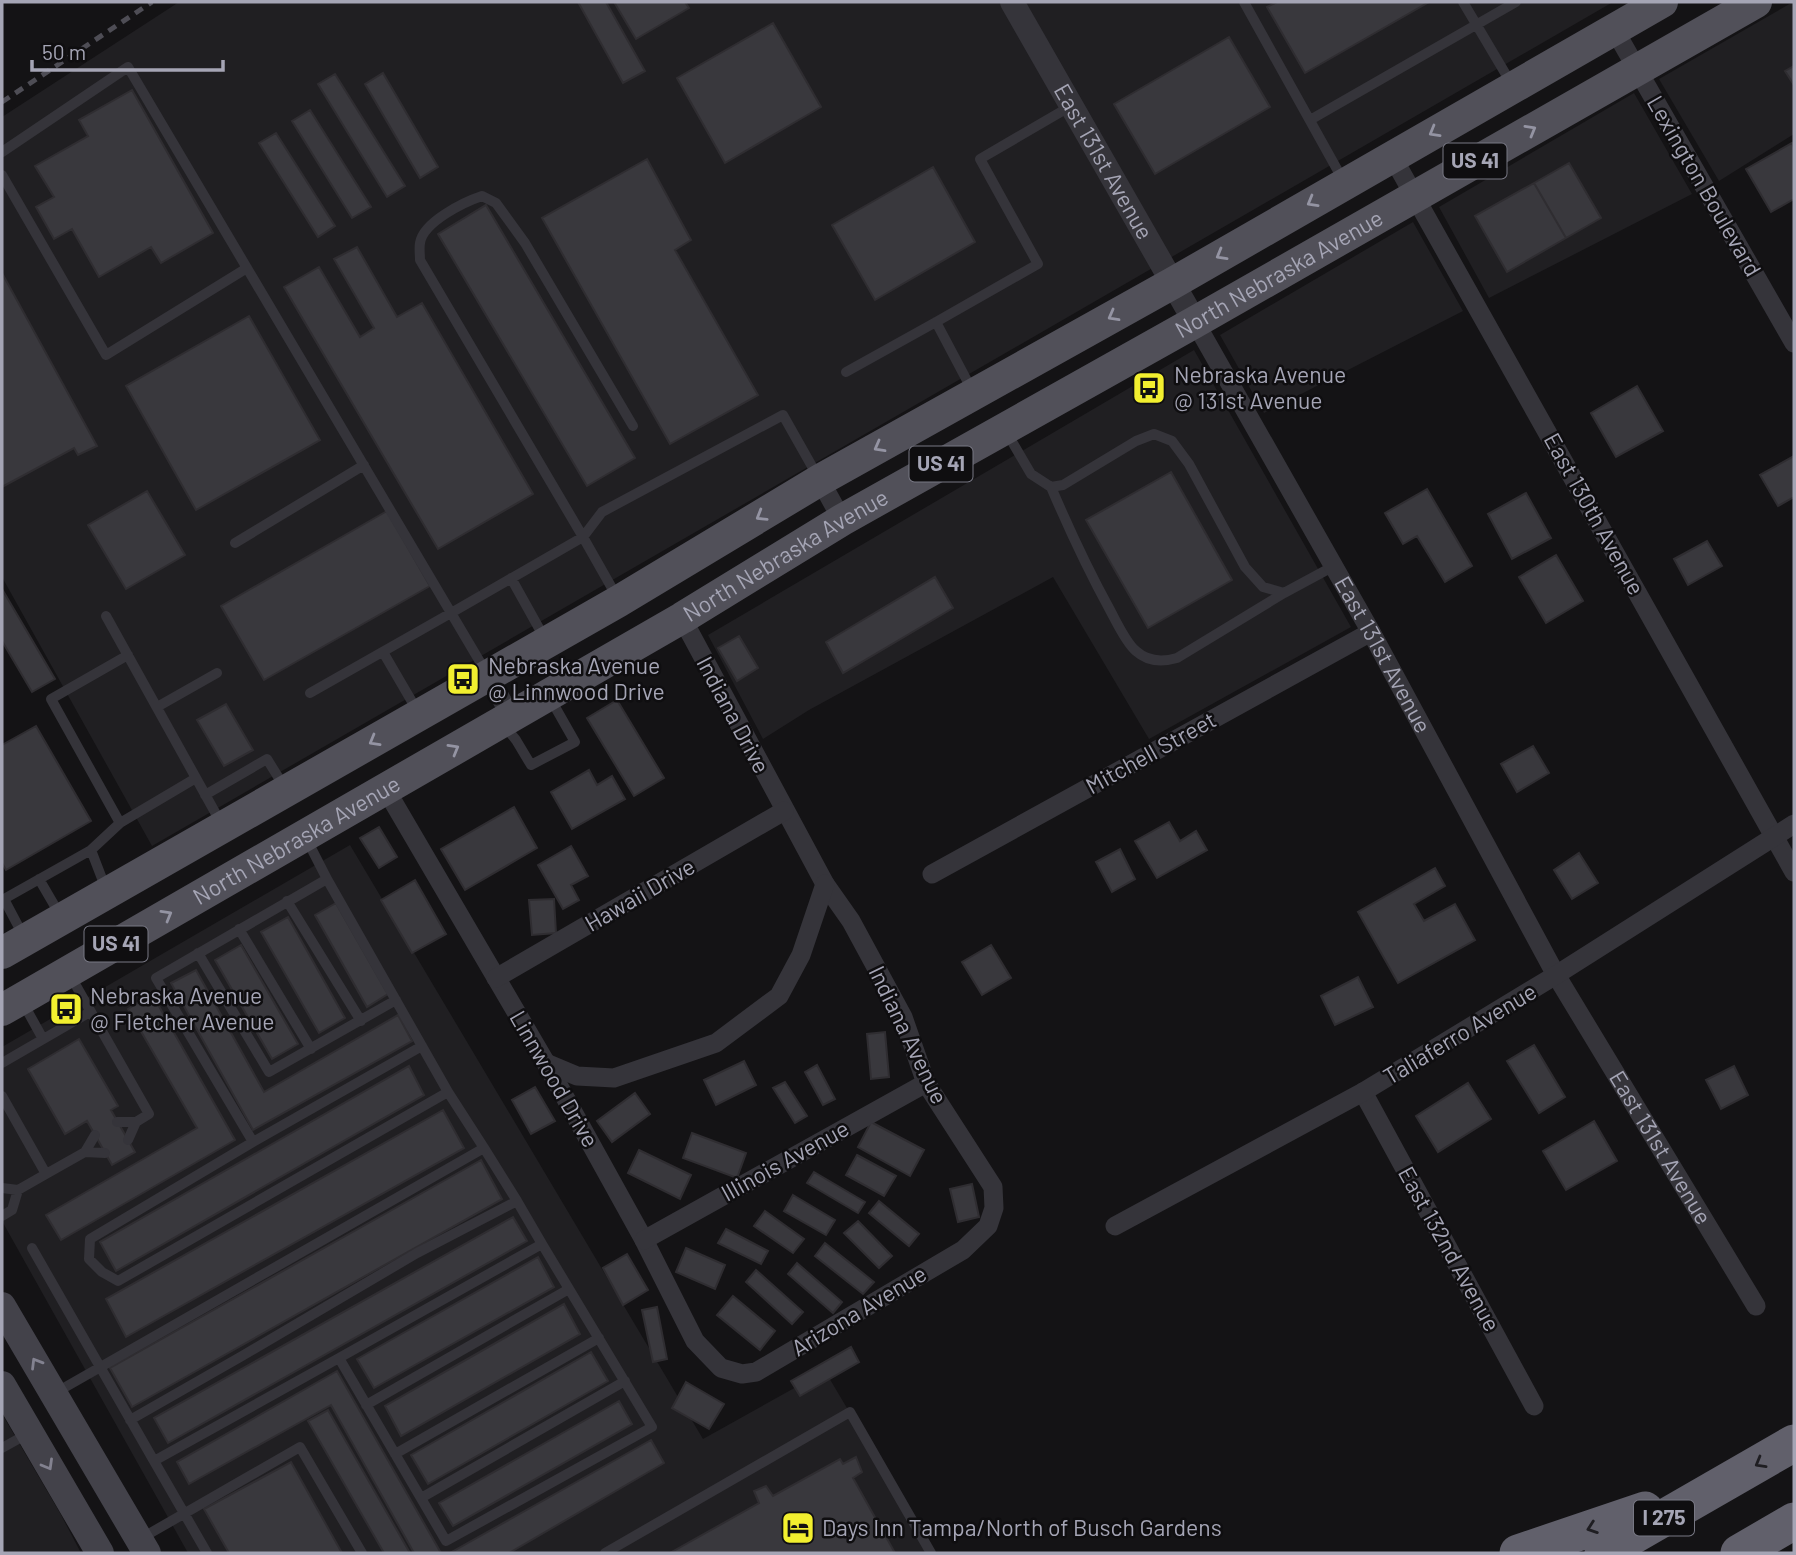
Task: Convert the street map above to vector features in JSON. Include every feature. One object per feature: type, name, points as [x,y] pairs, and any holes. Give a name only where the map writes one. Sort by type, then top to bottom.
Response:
[{"type":"highway","name":"I 275","points":[[1603,1553],[1794,1443]]},
{"type":"highway","points":[[1518,1553],[1726,1483]]},
{"type":"highway","points":[[1739,1553],[1794,1521]]},
{"type":"main road","name":"North Nebraska Avenue","points":[[13,946],[619,601],[820,481],[1173,283],[1662,2]]},
{"type":"main road","name":"North Nebraska Avenue","points":[[11,1005],[682,618],[842,520],[1756,2]]},
{"type":"main road","points":[[2,1306],[143,1546]]},
{"type":"main road","points":[[2,1385],[100,1553]]},
{"type":"street","name":"East 131st Avenue","points":[[1012,2],[1371,632],[1556,975],[1756,1306]]},
{"type":"street","name":"Lexington Boulevard","points":[[1614,29],[1794,342]]},
{"type":"street","name":"East 130th Avenue","points":[[1392,156],[1794,872]]},
{"type":"street","points":[[820,481],[842,520]]},
{"type":"street","name":"Indiana Drive","points":[[682,618],[784,811]]},
{"type":"street","name":"Mitchell Street","points":[[932,874],[1371,632]]},
{"type":"street","points":[[488,676],[506,719]]},
{"type":"street","name":"Linnwood Drive","points":[[385,789],[546,1063],[644,1240],[695,1342],[721,1368]]},
{"type":"street","name":"Indiana Avenue","points":[[784,811],[825,884],[851,921],[903,1017],[926,1083],[993,1187],[994,1208],[988,1226]]},
{"type":"street","name":"Hawaii Drive","points":[[496,978],[784,811]]},
{"type":"street","name":"Taliaferro Avenue","points":[[1115,1226],[1363,1092],[1556,975],[1794,824]]},
{"type":"street","points":[[546,1063],[577,1076],[614,1079],[716,1043],[779,996],[801,954],[825,884]]},
{"type":"street","name":"Illinois Avenue","points":[[644,1240],[926,1083]]},
{"type":"street","name":"East 132nd Avenue","points":[[1363,1092],[1534,1406]]},
{"type":"street","name":"Arizona Avenue","points":[[721,1368],[741,1374],[756,1373],[962,1250],[988,1226]]},
{"type":"lane","points":[[1244,2],[1345,183]]},
{"type":"lane","points":[[1463,2],[1513,87]]},
{"type":"lane","points":[[1310,120],[1516,2]]},
{"type":"lane","points":[[2,152],[128,67],[488,676]]},
{"type":"lane","points":[[846,372],[1038,264],[979,159],[1072,106]]},
{"type":"lane","points":[[2,175],[106,355],[247,268]]},
{"type":"lane","points":[[619,601],[420,260],[420,240],[432,224],[464,202],[482,196],[496,203],[525,243],[633,426]]},
{"type":"lane","points":[[936,323],[975,394]]},
{"type":"lane","points":[[310,693],[583,537],[602,512],[783,415],[820,481]]},
{"type":"lane","points":[[1005,428],[1031,474],[1051,487],[1088,569],[1119,628],[1136,651],[1152,660],[1163,662],[1177,658],[1334,566]]},
{"type":"lane","points":[[1051,487],[1063,485],[1136,441],[1154,434],[1172,441],[1189,464],[1245,567],[1263,587],[1284,593]]},
{"type":"lane","points":[[235,543],[364,465]]},
{"type":"lane","points":[[512,578],[547,642]]},
{"type":"lane","points":[[106,615],[223,827]]},
{"type":"lane","points":[[383,652],[420,715]]},
{"type":"lane","points":[[120,823],[51,699],[128,655]]},
{"type":"lane","points":[[156,707],[217,673]]},
{"type":"lane","points":[[506,719],[531,765],[575,742],[548,694]]},
{"type":"lane","points":[[205,795],[267,759],[286,790]]},
{"type":"lane","points":[[13,946],[3,900],[91,850],[120,823],[196,778]]},
{"type":"lane","points":[[304,835],[449,1092],[652,1427],[446,1541],[339,1358]]},
{"type":"lane","points":[[91,850],[108,892]]},
{"type":"lane","points":[[253,1142],[156,978],[287,901],[325,874]]},
{"type":"lane","points":[[39,879],[62,919]]},
{"type":"lane","points":[[287,901],[361,1021]]},
{"type":"lane","points":[[239,929],[311,1049]]},
{"type":"lane","points":[[198,953],[269,1073],[396,1000]]},
{"type":"lane","points":[[68,972],[149,1114],[136,1122],[117,1122]]},
{"type":"lane","points":[[11,1005],[43,1039]]},
{"type":"lane","points":[[2,1063],[90,1012]]},
{"type":"lane","points":[[422,1046],[90,1239],[89,1259],[102,1272],[118,1281],[449,1092]]},
{"type":"lane","points":[[2,1096],[46,1174]]},
{"type":"lane","points":[[128,1140],[136,1122]]},
{"type":"lane","points":[[2,1188],[18,1190],[85,1152],[95,1135]]},
{"type":"lane","points":[[54,1393],[484,1147]]},
{"type":"lane","points":[[85,1152],[106,1153]]},
{"type":"lane","points":[[2,1216],[12,1210],[18,1190]]},
{"type":"lane","points":[[130,1420],[417,1253],[517,1201]]},
{"type":"lane","points":[[154,1461],[542,1244]]},
{"type":"lane","points":[[32,1248],[207,1553]]},
{"type":"lane","points":[[366,1405],[569,1289]]},
{"type":"lane","points":[[395,1454],[599,1338]]},
{"type":"lane","points":[[421,1498],[625,1381]]},
{"type":"lane","points":[[605,1553],[850,1412],[931,1553]]},
{"type":"lane","points":[[2,1448],[30,1433]]},
{"type":"lane","points":[[143,1546],[184,1514],[300,1447],[362,1553]]},
{"type":"shaded area","points":[[179,2],[1613,2],[152,846],[2,577],[2,117]]},
{"type":"shaded area","points":[[1794,2],[1794,134],[1719,181],[1659,79]]},
{"type":"shaded area","points":[[1634,93],[1692,194],[1489,298],[1439,207]]},
{"type":"shaded area","points":[[1413,222],[1463,311],[1264,413],[1220,335]]},
{"type":"shaded area","points":[[1194,350],[1351,627],[1149,739],[1053,577],[809,710],[763,739],[708,635]]},
{"type":"shaded area","points":[[350,845],[703,1439],[825,1371],[933,1553],[188,1553],[2,1221],[2,1047]]},
{"type":"shaded area","points":[[2,1414],[60,1513],[81,1553],[2,1553]]},
{"type":"building","points":[[578,2],[606,2],[645,71],[623,83]]},
{"type":"building","points":[[614,2],[685,2],[689,8],[636,39]]},
{"type":"building","points":[[1277,2],[1429,2],[1305,73],[1267,7]]},
{"type":"building","points":[[773,23],[821,107],[725,163],[677,78]]},
{"type":"building","points":[[1229,37],[1270,107],[1155,174],[1114,104]]},
{"type":"building","points":[[1794,66],[1794,85],[1785,71]]},
{"type":"building","points":[[383,73],[438,167],[420,178],[365,84]]},
{"type":"building","points":[[335,74],[405,186],[387,197],[318,84]]},
{"type":"building","points":[[132,90],[213,233],[161,263],[151,247],[99,277],[72,229],[54,239],[36,207],[54,197],[35,166],[88,136],[79,120]]},
{"type":"building","points":[[310,110],[371,207],[352,218],[292,121]]},
{"type":"building","points":[[276,133],[335,226],[318,237],[259,143]]},
{"type":"building","points":[[1792,143],[1794,199],[1771,212],[1746,169]]},
{"type":"building","points":[[647,159],[691,240],[675,250],[758,395],[670,444],[542,218]]},
{"type":"building","points":[[1569,163],[1601,218],[1566,238],[1534,183]]},
{"type":"building","points":[[933,167],[975,242],[875,300],[832,225]]},
{"type":"building","points":[[1534,183],[1566,238],[1507,272],[1475,216]]},
{"type":"building","points":[[486,205],[635,458],[587,486],[438,234]]},
{"type":"building","points":[[357,247],[397,317],[422,303],[533,494],[438,549],[284,287],[319,267],[360,337],[374,328],[334,259]]},
{"type":"building","points":[[2,273],[97,446],[78,455],[74,448],[2,487]]},
{"type":"building","points":[[249,316],[320,440],[196,510],[126,386]]},
{"type":"building","points":[[1637,386],[1663,431],[1616,457],[1591,413]]},
{"type":"building","points":[[1794,456],[1794,497],[1778,506],[1760,475]]},
{"type":"building","points":[[1171,472],[1232,580],[1148,628],[1086,520]]},
{"type":"building","points":[[1427,489],[1472,566],[1445,582],[1417,536],[1403,544],[1385,513]]},
{"type":"building","points":[[147,491],[185,555],[126,589],[88,525]]},
{"type":"building","points":[[1526,493],[1551,538],[1512,559],[1488,514]]},
{"type":"building","points":[[387,511],[430,586],[264,680],[221,606]]},
{"type":"building","points":[[1707,541],[1722,566],[1688,585],[1674,559]]},
{"type":"building","points":[[1556,555],[1583,601],[1546,623],[1519,577]]},
{"type":"building","points":[[935,577],[953,608],[843,673],[826,642]]},
{"type":"building","points":[[2,589],[55,679],[32,692],[2,641]]},
{"type":"building","points":[[739,636],[758,668],[737,681],[718,648]]},
{"type":"building","points":[[617,700],[664,778],[634,796],[587,718]]},
{"type":"building","points":[[226,704],[253,750],[224,766],[197,720]]},
{"type":"building","points":[[36,726],[91,821],[6,870],[2,863],[2,745]]},
{"type":"building","points":[[1533,746],[1549,773],[1517,792],[1501,764]]},
{"type":"building","points":[[589,770],[597,785],[612,776],[625,799],[572,829],[551,792]]},
{"type":"building","points":[[514,807],[537,848],[465,890],[441,849]]},
{"type":"building","points":[[1169,822],[1180,841],[1196,831],[1207,850],[1157,878],[1135,841]]},
{"type":"building","points":[[379,827],[397,857],[379,868],[360,838]]},
{"type":"building","points":[[571,846],[588,876],[571,885],[579,900],[563,909],[538,865]]},
{"type":"building","points":[[1120,849],[1135,879],[1112,892],[1096,862]]},
{"type":"building","points":[[1579,853],[1598,883],[1572,899],[1554,870]]},
{"type":"building","points":[[1435,868],[1445,886],[1414,904],[1424,921],[1455,904],[1475,940],[1398,983],[1358,912]]},
{"type":"building","points":[[415,880],[446,934],[412,953],[381,900]]},
{"type":"building","points":[[554,899],[556,933],[532,935],[529,900]]},
{"type":"building","points":[[336,903],[388,994],[367,1007],[315,915]]},
{"type":"building","points":[[288,917],[345,1018],[319,1033],[261,932]]},
{"type":"building","points":[[241,945],[298,1044],[272,1059],[215,960]]},
{"type":"building","points":[[991,945],[1011,978],[982,995],[962,962]]},
{"type":"building","points":[[196,970],[264,1092],[398,1015],[412,1041],[253,1130],[171,983]]},
{"type":"building","points":[[1358,977],[1373,1007],[1335,1025],[1321,996]]},
{"type":"building","points":[[152,994],[235,1140],[61,1240],[46,1215],[197,1128],[128,1009]]},
{"type":"building","points":[[885,1032],[889,1077],[871,1079],[867,1034]]},
{"type":"building","points":[[79,1039],[118,1106],[111,1110],[135,1152],[112,1165],[87,1121],[65,1134],[28,1069]]},
{"type":"building","points":[[1534,1045],[1565,1097],[1539,1113],[1507,1061]]},
{"type":"building","points":[[744,1061],[756,1085],[716,1105],[704,1080]]},
{"type":"building","points":[[817,1065],[835,1099],[823,1105],[805,1072]]},
{"type":"building","points":[[409,1066],[424,1095],[116,1271],[100,1242]]},
{"type":"building","points":[[1734,1066],[1748,1095],[1721,1109],[1706,1080]]},
{"type":"building","points":[[785,1082],[807,1116],[795,1123],[773,1088]]},
{"type":"building","points":[[1468,1083],[1491,1119],[1438,1152],[1416,1116]]},
{"type":"building","points":[[535,1087],[555,1121],[531,1134],[512,1100]]},
{"type":"building","points":[[635,1093],[650,1114],[612,1142],[597,1121]]},
{"type":"building","points":[[443,1110],[464,1148],[126,1337],[106,1299]]},
{"type":"building","points":[[1594,1121],[1617,1161],[1566,1190],[1543,1151]]},
{"type":"building","points":[[871,1122],[924,1150],[910,1176],[858,1147]]},
{"type":"building","points":[[692,1133],[746,1153],[737,1178],[683,1158]]},
{"type":"building","points":[[639,1150],[691,1175],[680,1199],[628,1173]]},
{"type":"building","points":[[857,1155],[896,1176],[884,1196],[846,1175]]},
{"type":"building","points":[[481,1160],[502,1199],[132,1407],[110,1368]]},
{"type":"building","points":[[814,1172],[865,1202],[858,1213],[807,1183]]},
{"type":"building","points":[[972,1184],[979,1217],[958,1222],[950,1189]]},
{"type":"building","points":[[793,1195],[835,1220],[826,1235],[784,1211]]},
{"type":"building","points":[[879,1201],[919,1234],[909,1246],[869,1213]]},
{"type":"building","points":[[765,1211],[804,1239],[793,1253],[754,1226]]},
{"type":"building","points":[[513,1217],[527,1241],[168,1443],[154,1418]]},
{"type":"building","points":[[858,1221],[892,1256],[879,1268],[844,1233]]},
{"type":"building","points":[[726,1229],[768,1251],[761,1264],[718,1243]]},
{"type":"building","points":[[825,1243],[874,1282],[863,1294],[815,1256]]},
{"type":"building","points":[[686,1248],[725,1265],[715,1289],[676,1272]]},
{"type":"building","points":[[627,1254],[648,1290],[623,1305],[603,1268]]},
{"type":"building","points":[[538,1257],[554,1287],[374,1388],[357,1359]]},
{"type":"building","points":[[797,1263],[842,1302],[833,1313],[788,1274]]},
{"type":"building","points":[[756,1270],[803,1312],[792,1324],[746,1282]]},
{"type":"building","points":[[733,1296],[775,1331],[760,1350],[717,1315]]},
{"type":"building","points":[[564,1304],[580,1334],[401,1436],[385,1406]]},
{"type":"building","points":[[657,1307],[667,1359],[653,1362],[642,1310]]},
{"type":"building","points":[[851,1347],[859,1362],[800,1396],[791,1381]]},
{"type":"building","points":[[591,1352],[608,1381],[428,1484],[411,1455]]},
{"type":"building","points":[[337,1371],[441,1553],[414,1553],[331,1405],[189,1484],[177,1462]]},
{"type":"building","points":[[686,1382],[724,1404],[709,1429],[672,1408]]},
{"type":"building","points":[[619,1401],[632,1424],[453,1526],[439,1503]]},
{"type":"building","points":[[328,1410],[410,1553],[384,1553],[308,1421]]},
{"type":"building","points":[[651,1440],[664,1463],[509,1553],[450,1553]]},
{"type":"building","name":"Days Inn Tampa/North of Busch Gardens","points":[[856,1457],[862,1472],[853,1478],[895,1553],[670,1553],[759,1503],[754,1491],[766,1486],[773,1496],[840,1459],[843,1464]]},
{"type":"building","name":"Days Inn Tampa/North of Busch Gardens","points":[[856,1457],[862,1472],[853,1478],[895,1553],[670,1553],[759,1503],[754,1491],[766,1486],[773,1496],[840,1459],[843,1464]]},
{"type":"building","points":[[291,1462],[342,1553],[229,1553],[204,1509]]},
{"type":"railway","points":[[2,102],[152,2]]},
{"type":"place","name":"Nebraska Avenue @ 131st Avenue","points":[[1149,388]]},
{"type":"place","name":"Nebraska Avenue @ Linnwood Drive","points":[[463,679]]},
{"type":"place","name":"Nebraska Avenue @ Fletcher Avenue","points":[[66,1009]]},
{"type":"place","name":"Days Inn Tampa/North of Busch Gardens","points":[[798,1528]]}]
